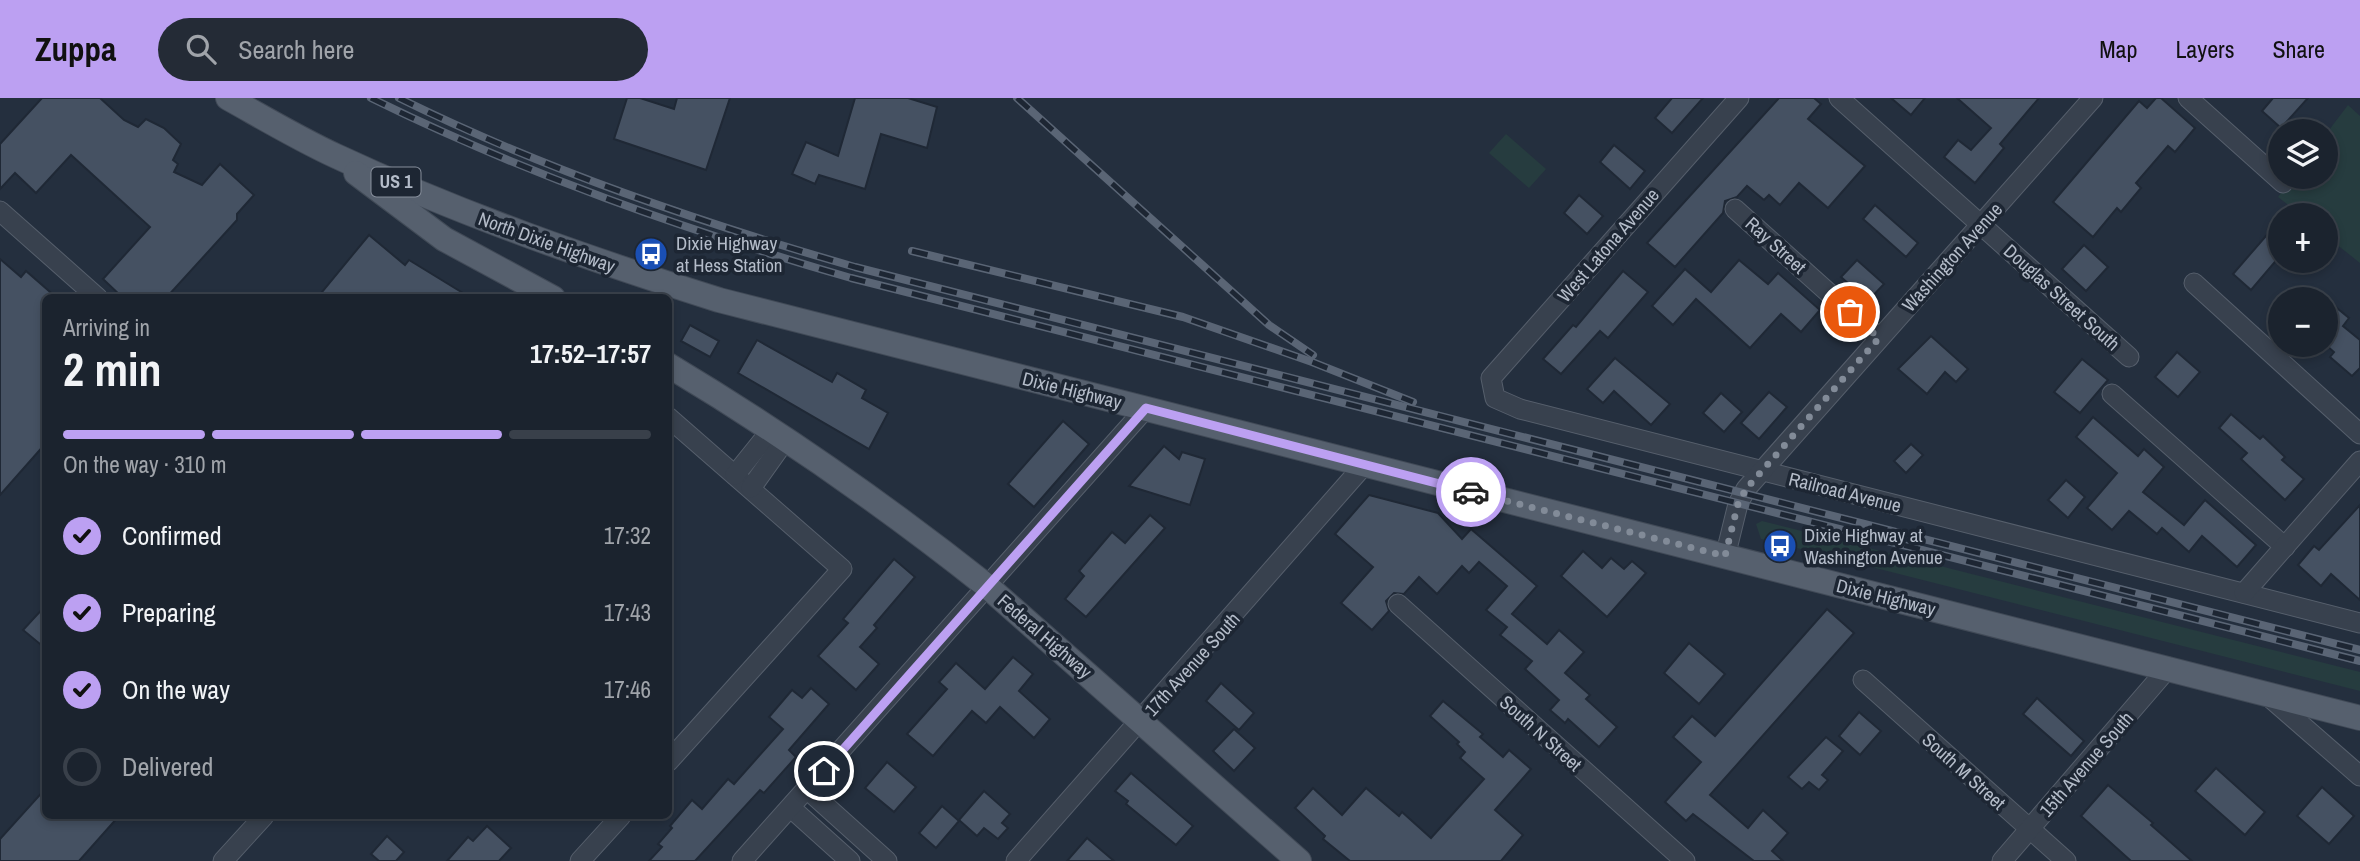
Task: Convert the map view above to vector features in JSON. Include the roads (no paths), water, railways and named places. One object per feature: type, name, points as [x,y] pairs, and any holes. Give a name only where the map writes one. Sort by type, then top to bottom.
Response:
[{"type":"main road","name":"North Dixie Highway","points":[[228,98],[335,156],[458,209],[555,246],[708,296],[923,352]]},
{"type":"main road","points":[[335,156],[387,200],[444,239],[546,294]]},
{"type":"main road","points":[[458,209],[496,267]]},
{"type":"main road","name":"Dixie Highway","points":[[923,352],[2169,667],[2360,718]]},
{"type":"main road","name":"Federal Highway","points":[[672,367],[779,434],[887,508],[988,587],[1299,861]]},
{"type":"street","name":"West Latona Avenue","points":[[1495,398],[1491,378],[1739,98]]},
{"type":"street","name":"Douglas Street South","points":[[1839,98],[2129,357]]},
{"type":"street","name":"Washington Avenue","points":[[1725,556],[1738,504],[1763,471],[2094,98]]},
{"type":"street","points":[[2188,98],[2268,170]]},
{"type":"street","name":"Ray Street","points":[[1735,209],[1879,338]]},
{"type":"street","points":[[0,211],[93,294]]},
{"type":"street","points":[[2194,284],[2360,434]]},
{"type":"street","points":[[2112,394],[2284,547]]},
{"type":"street","name":"Railroad Avenue","points":[[1495,398],[1520,409],[2360,623]]},
{"type":"street","points":[[742,861],[1146,408]]},
{"type":"street","points":[[672,420],[842,569],[672,758]]},
{"type":"street","points":[[736,475],[779,434]]},
{"type":"street","points":[[751,488],[779,434]]},
{"type":"street","points":[[2244,593],[2360,461]]},
{"type":"street","name":"17th Avenue South","points":[[1016,861],[1365,464]]},
{"type":"street","name":"South N Street","points":[[1398,604],[1685,861]]},
{"type":"street","name":"15th Avenue South","points":[[2002,861],[2169,667]]},
{"type":"street","name":"South M Street","points":[[1863,680],[2066,861]]},
{"type":"street","points":[[2266,694],[2360,776]]},
{"type":"street","points":[[808,790],[887,861]]},
{"type":"street","points":[[791,808],[850,861]]},
{"type":"street","points":[[223,861],[261,819]]},
{"type":"street","points":[[580,861],[618,819]]},
{"type":"railway","points":[[371,98],[547,176],[667,220],[851,278],[2360,661]]},
{"type":"railway","points":[[399,98],[510,148],[623,193],[738,232],[855,267],[2360,650]]},
{"type":"railway","points":[[1017,98],[1269,325],[1313,355]]},
{"type":"railway","points":[[912,251],[1183,317],[1312,362],[1413,402]]},
{"type":"place","name":"Dixie Highway at Hess Station","points":[[651,254]]},
{"type":"place","name":"Dixie Highway at Washington Avenue","points":[[1780,546]]}]
